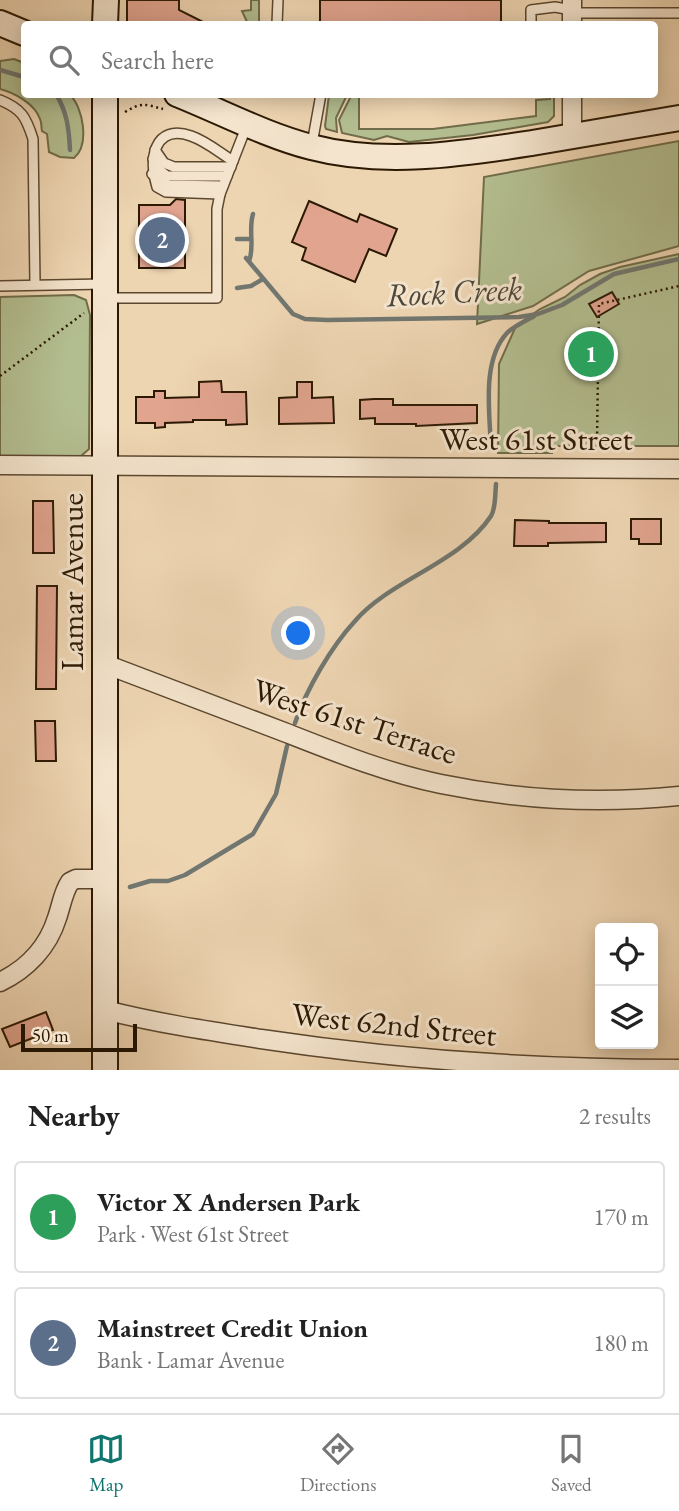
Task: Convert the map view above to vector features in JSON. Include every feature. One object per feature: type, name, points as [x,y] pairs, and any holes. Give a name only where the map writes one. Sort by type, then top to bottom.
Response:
[{"type":"street","points":[[105,21],[106,0]]},
{"type":"street","points":[[0,23],[21,32]]},
{"type":"street","name":"Lamar Avenue","points":[[104,1070],[105,465],[99,295],[105,98]]},
{"type":"street","points":[[186,98],[311,147],[352,155],[454,155],[679,118]]},
{"type":"street","points":[[572,98],[572,136]]},
{"type":"street","points":[[0,465],[105,465]]},
{"type":"street","name":"West 61st Street","points":[[105,465],[679,469]]},
{"type":"street","name":"West 61st Terrace","points":[[105,664],[352,758],[441,784],[550,799],[607,800],[679,796]]},
{"type":"street","points":[[0,982],[25,967],[42,948],[54,927],[70,882],[76,879],[104,879]]},
{"type":"street","name":"West 62nd Street","points":[[105,1010],[219,1032],[400,1058],[541,1068],[679,1069]]},
{"type":"lane","points":[[277,21],[278,0]]},
{"type":"lane","points":[[531,21],[531,9],[555,7],[572,12],[679,13]]},
{"type":"lane","points":[[311,147],[320,98]]},
{"type":"lane","points":[[0,100],[16,107],[27,119],[33,139],[34,285]]},
{"type":"lane","points":[[0,286],[34,285],[99,295],[217,298],[217,209],[248,124]]},
{"type":"lane","points":[[187,134],[195,137],[227,177],[168,185],[152,174],[154,154],[161,139],[169,135],[187,134]]},
{"type":"lane","points":[[154,154],[174,167],[227,177]]},
{"type":"path","points":[[597,439],[600,304],[679,286]]},
{"type":"path","points":[[0,376],[84,313],[99,295]]},
{"type":"green space","points":[[251,0],[259,0],[259,21],[247,21],[242,11],[251,10]]},
{"type":"green space","points":[[14,59],[21,62],[21,98],[72,98],[75,101],[81,117],[83,136],[79,152],[74,158],[60,157],[49,152],[47,134],[42,131],[41,120],[34,109],[18,96],[0,89],[0,61]]},
{"type":"green space","points":[[329,98],[346,98],[336,118],[337,132],[326,129]]},
{"type":"green space","points":[[350,98],[359,98],[359,129],[433,129],[536,116],[536,100],[554,98],[554,116],[548,122],[473,135],[409,142],[387,136],[374,140],[342,133],[339,120]]},
{"type":"green space","points":[[679,141],[679,246],[589,271],[533,306],[477,324],[484,177]]},
{"type":"green space","points":[[679,254],[679,446],[553,446],[552,453],[498,453],[499,364],[516,326],[600,274]]},
{"type":"green space","points":[[74,295],[86,300],[90,315],[89,449],[81,456],[75,457],[0,456],[0,297]]},
{"type":"building","points":[[127,0],[179,0],[179,10],[201,21],[127,21]]},
{"type":"building","points":[[320,0],[501,0],[501,21],[320,21]]},
{"type":"building","points":[[176,199],[185,200],[185,268],[139,268],[139,205],[170,205]]},
{"type":"building","points":[[309,201],[357,222],[360,214],[397,229],[386,256],[369,249],[355,282],[302,260],[306,248],[292,242]]},
{"type":"building","points":[[612,292],[619,304],[597,317],[589,304]]},
{"type":"building","points":[[221,381],[222,392],[246,392],[247,424],[226,425],[226,420],[193,420],[165,423],[165,427],[155,428],[155,423],[136,423],[136,397],[154,397],[154,391],[165,391],[165,398],[199,397],[199,382]]},
{"type":"building","points":[[297,382],[312,382],[312,398],[333,397],[334,423],[279,424],[279,398],[297,397]]},
{"type":"building","points":[[393,399],[393,405],[477,405],[477,423],[416,426],[375,424],[375,418],[360,419],[360,400]]},
{"type":"building","points":[[33,501],[53,501],[54,553],[33,553]]},
{"type":"building","points":[[631,519],[661,519],[661,544],[639,544],[639,539],[631,539]]},
{"type":"building","points":[[515,520],[606,523],[606,542],[514,546]]},
{"type":"building","points":[[37,586],[57,586],[56,689],[36,689]]},
{"type":"building","points":[[35,721],[55,721],[56,761],[36,761]]},
{"type":"building","points":[[46,1012],[53,1030],[10,1047],[2,1029]]},
{"type":"waterway","name":"Rock Creek","points":[[0,70],[21,76]]},
{"type":"waterway","name":"Rock Creek","points":[[58,98],[67,121],[70,150]]},
{"type":"waterway","points":[[249,261],[253,214]]},
{"type":"waterway","points":[[237,239],[250,239]]},
{"type":"waterway","name":"Rock Creek","points":[[246,258],[293,314],[305,319],[327,320],[519,317],[538,314],[562,305],[614,274],[679,259]]},
{"type":"waterway","points":[[237,288],[251,286],[263,279]]},
{"type":"waterway","points":[[491,449],[489,388],[493,358],[507,333],[534,316]]},
{"type":"waterway","points":[[295,723],[320,669],[346,631],[387,594],[444,559],[478,532],[493,513],[496,484]]},
{"type":"waterway","points":[[130,887],[150,881],[168,881],[185,875],[253,834],[276,794],[287,746]]},
{"type":"place","name":"Mainstreet Credit Union","points":[[162,240]]},
{"type":"place","name":"Victor X Andersen Park","points":[[591,354]]}]
